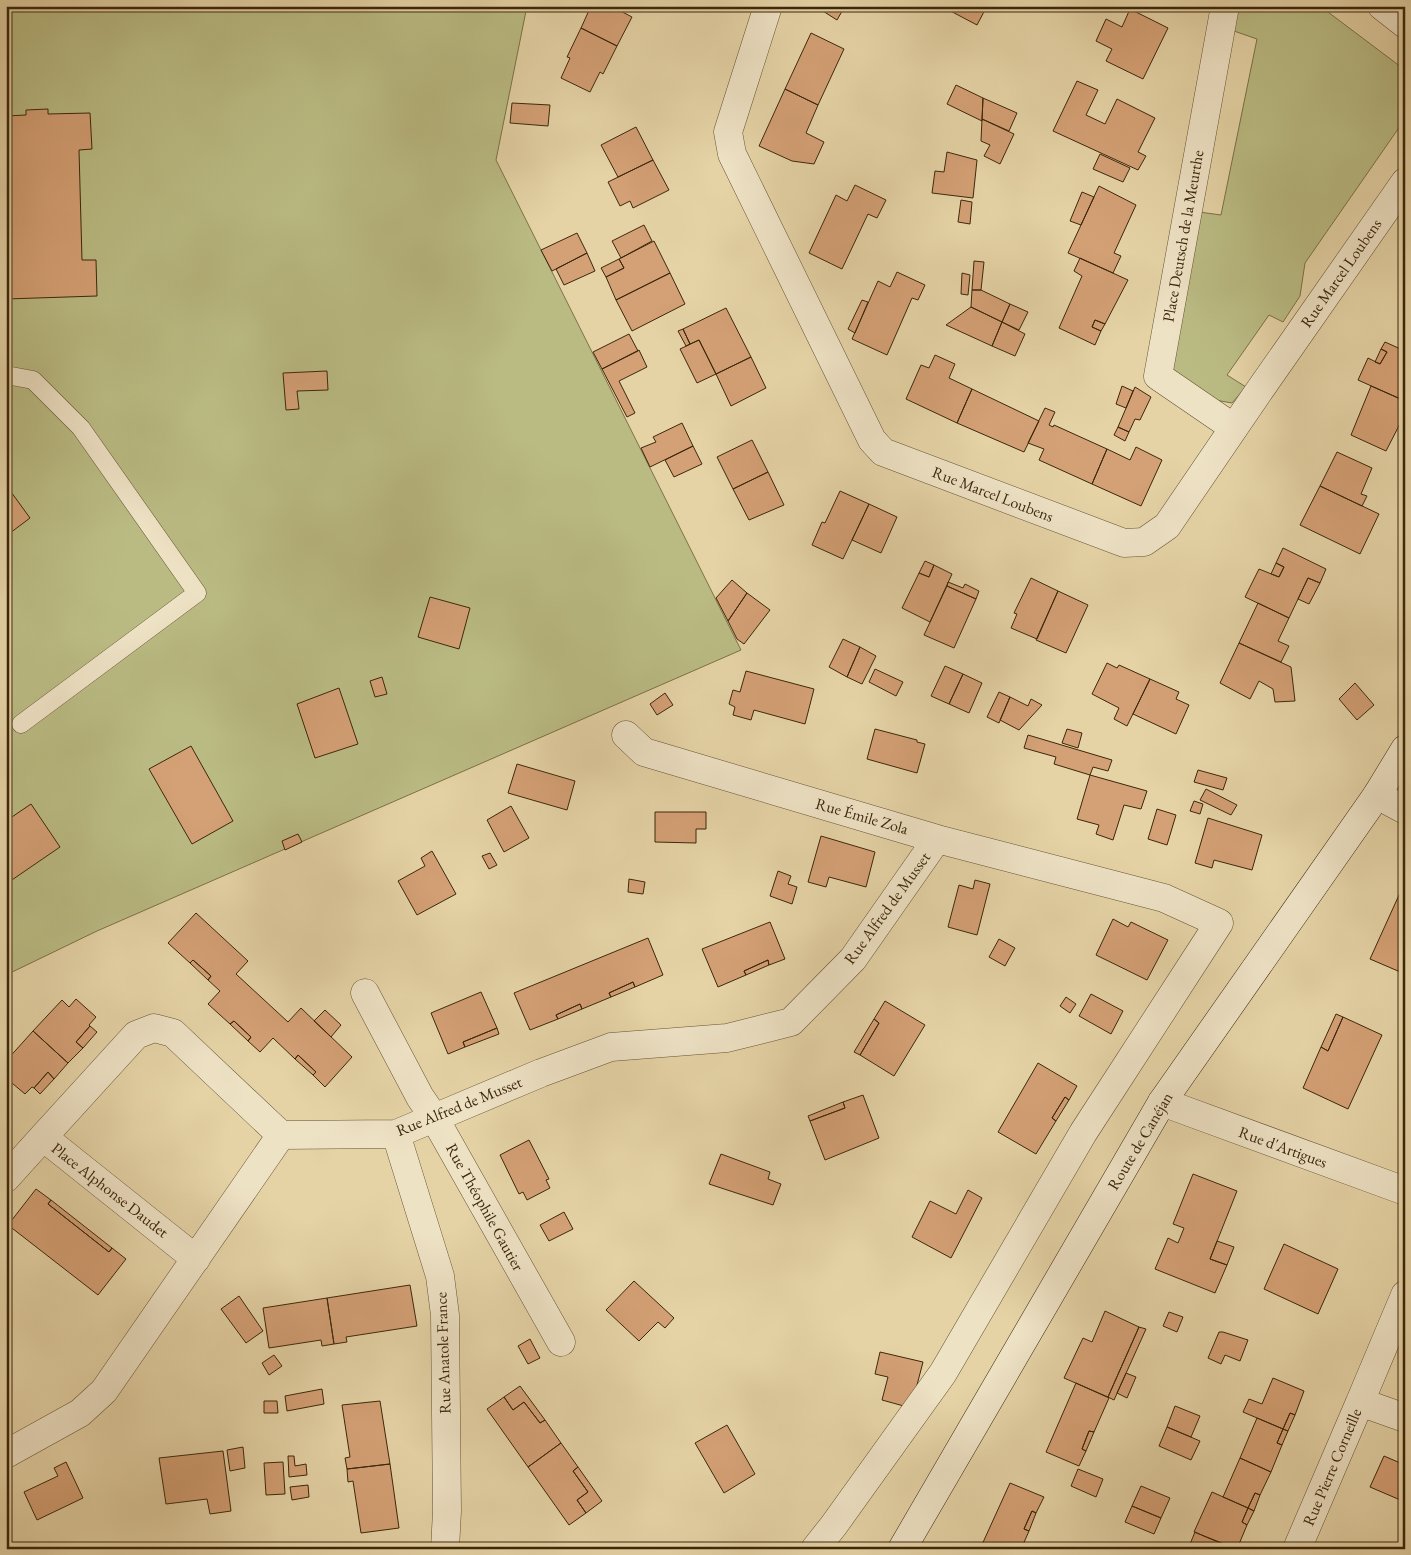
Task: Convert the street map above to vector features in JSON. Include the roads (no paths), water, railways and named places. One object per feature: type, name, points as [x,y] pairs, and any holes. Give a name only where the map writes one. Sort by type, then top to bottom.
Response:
[{"type":"street","name":"Rue Marcel Loubens","points":[[768,6],[728,132],[732,154],[872,440],[884,452],[1124,543],[1144,542],[1167,526],[1405,182]]},
{"type":"street","name":"Place Deutsch de la Meurthe","points":[[1225,6],[1158,376],[1234,428]]},
{"type":"street","points":[[1382,6],[1405,24]]},
{"type":"street","name":"Rue Émile Zola","points":[[626,735],[644,752],[937,838],[1164,898],[1219,923],[1083,1133],[943,1373],[815,1549]]},
{"type":"street","name":"Route de Canéjan","points":[[902,1549],[1162,1102],[1377,795],[1405,749]]},
{"type":"street","points":[[1377,795],[1405,810]]},
{"type":"street","name":"Rue Alfred de Musset","points":[[280,1136],[396,1134],[541,1073],[612,1047],[727,1038],[791,1022],[853,959],[937,838]]},
{"type":"street","name":"Rue Théophile Gautier","points":[[365,993],[420,1097],[435,1118],[561,1342]]},
{"type":"street","name":"Place Alphonse Daudet","points":[[196,1258],[43,1137],[136,1035],[154,1028],[173,1032],[280,1136]]},
{"type":"street","name":"Rue d'Artigues","points":[[1162,1102],[1405,1192]]},
{"type":"street","name":"Rue Anatole France","points":[[396,1134],[440,1276],[445,1315],[446,1549]]},
{"type":"street","points":[[6,1454],[80,1413],[104,1390],[280,1136]]},
{"type":"street","points":[[6,1178],[43,1137]]},
{"type":"street","points":[[1360,1402],[1405,1295]]},
{"type":"street","name":"Rue Pierre Corneille","points":[[1297,1549],[1360,1402],[1405,1418]]},
{"type":"lane","points":[[6,375],[33,380],[81,428],[197,593],[21,724]]}]
